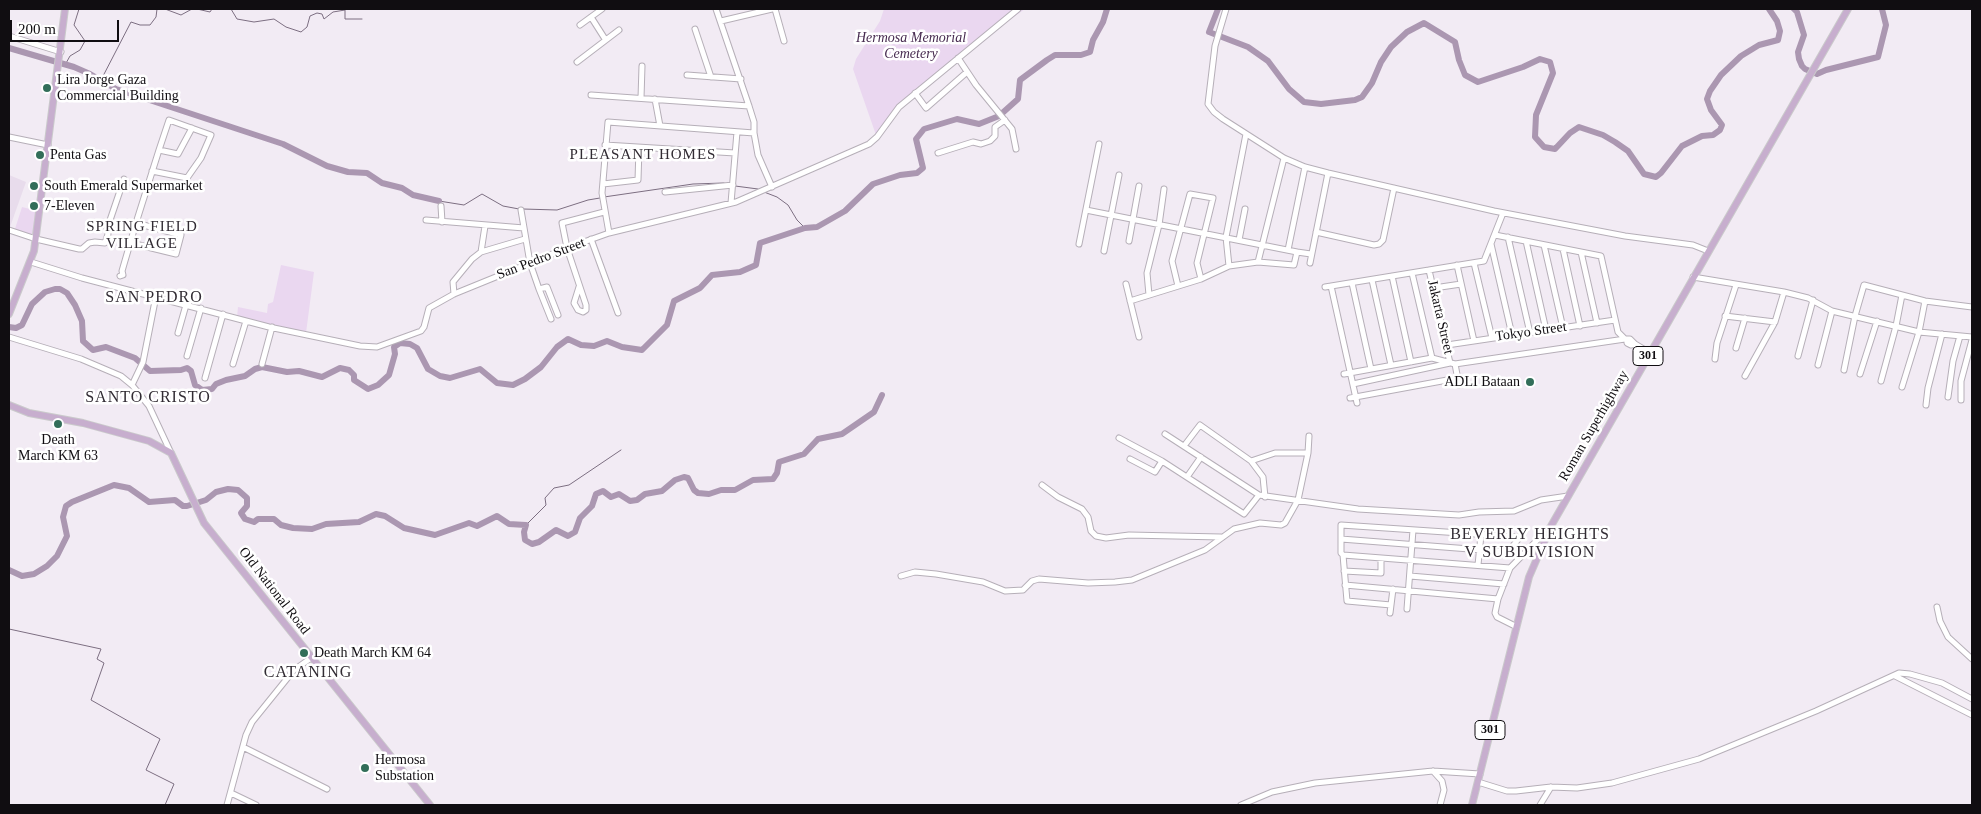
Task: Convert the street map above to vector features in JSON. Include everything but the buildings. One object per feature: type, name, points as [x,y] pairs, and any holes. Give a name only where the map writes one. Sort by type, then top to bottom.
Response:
[{"type":"main road","points":[[9,314],[30,262],[36,239],[65,9]]},
{"type":"main road","name":"Roman Superhighway","points":[[1472,805],[1515,626],[1529,577],[1551,526],[1848,9]]},
{"type":"main road","points":[[9,404],[29,413],[76,422],[149,441],[171,453]]},
{"type":"main road","name":"Old National Road","points":[[171,453],[204,523],[430,805]]},
{"type":"street","points":[[580,25],[602,9]]},
{"type":"street","points":[[716,9],[754,122],[758,155],[772,187]]},
{"type":"street","points":[[721,20],[773,9],[784,41]]},
{"type":"street","name":"San Pedro Street","points":[[30,262],[246,321],[360,346],[377,347],[421,331],[424,327],[429,308],[454,294],[609,233],[731,203],[869,144],[877,137],[899,107],[1018,9]]},
{"type":"street","points":[[1226,9],[1215,46],[1208,104],[1214,112],[1284,158],[1328,173],[1503,213],[1633,237],[1699,246],[1708,251]]},
{"type":"street","points":[[591,16],[605,39]]},
{"type":"street","points":[[695,29],[711,77]]},
{"type":"street","points":[[577,62],[619,30]]},
{"type":"street","points":[[9,36],[60,60]]},
{"type":"street","points":[[958,58],[1012,129],[1016,150]]},
{"type":"street","points":[[641,98],[642,66]]},
{"type":"street","points":[[915,94],[926,108],[967,72]]},
{"type":"street","points":[[687,75],[741,79]]},
{"type":"street","points":[[591,95],[749,106]]},
{"type":"street","points":[[655,99],[660,126]]},
{"type":"street","points":[[938,153],[974,142],[981,144],[990,141],[994,136],[995,127],[1003,118]]},
{"type":"street","points":[[117,287],[152,171],[169,120],[211,135],[201,158],[187,178],[152,171]]},
{"type":"street","points":[[609,233],[604,212],[603,184],[608,122],[754,133]]},
{"type":"street","points":[[159,150],[178,154],[192,128]]},
{"type":"street","points":[[731,203],[737,132]]},
{"type":"street","points":[[1229,266],[1226,237],[1246,134]]},
{"type":"street","points":[[9,136],[48,145]]},
{"type":"street","points":[[1078,244],[1099,144]]},
{"type":"street","points":[[605,145],[735,154]]},
{"type":"street","points":[[603,184],[638,180],[639,148]]},
{"type":"street","points":[[1258,262],[1264,245],[1284,158]]},
{"type":"street","points":[[1288,250],[1306,167]]},
{"type":"street","points":[[1310,263],[1328,173]]},
{"type":"street","points":[[1104,252],[1119,175]]},
{"type":"street","points":[[9,230],[36,239],[82,249],[89,243],[105,243],[108,234],[107,230],[124,179]]},
{"type":"street","points":[[665,192],[733,185]]},
{"type":"street","points":[[1129,242],[1139,186]]},
{"type":"street","points":[[1316,232],[1374,245],[1379,244],[1383,240],[1394,188]]},
{"type":"street","points":[[1149,295],[1147,273],[1159,225],[1164,189]]},
{"type":"street","points":[[1178,286],[1172,261],[1190,194],[1213,198],[1197,263],[1201,279]]},
{"type":"street","points":[[441,206],[442,222]]},
{"type":"street","points":[[1238,240],[1245,209]]},
{"type":"street","points":[[521,210],[530,263],[551,319]]},
{"type":"street","points":[[1086,210],[1312,254]]},
{"type":"street","points":[[579,287],[562,224],[564,221],[604,212]]},
{"type":"street","points":[[1458,378],[1354,399],[1351,373],[1328,287],[1484,261],[1503,213]]},
{"type":"street","points":[[426,220],[524,228]]},
{"type":"street","points":[[131,243],[176,254],[181,235],[136,223]]},
{"type":"street","points":[[481,252],[485,226]]},
{"type":"street","points":[[1495,235],[1601,256],[1618,332],[1627,343],[1634,344],[1650,353]]},
{"type":"street","points":[[1508,237],[1530,333]]},
{"type":"street","points":[[454,294],[452,282],[472,259],[481,252],[526,239]]},
{"type":"street","points":[[591,240],[618,313]]},
{"type":"street","points":[[1526,241],[1546,330]]},
{"type":"street","points":[[1491,244],[1512,335]]},
{"type":"street","points":[[1544,244],[1563,328]]},
{"type":"street","points":[[1563,249],[1580,326]]},
{"type":"street","points":[[1130,301],[1201,279],[1229,266],[1258,262],[1294,265],[1297,252]]},
{"type":"street","points":[[1581,252],[1597,323]]},
{"type":"street","points":[[1474,263],[1492,338]]},
{"type":"street","points":[[1457,265],[1474,340]]},
{"type":"street","name":"Jakarta Street","points":[[1429,270],[1447,345],[1459,385]]},
{"type":"street","points":[[1412,273],[1432,358]]},
{"type":"street","points":[[1392,276],[1411,362]]},
{"type":"street","points":[[1694,277],[1784,292],[1813,300],[1832,311],[1919,332],[1972,338],[1962,381],[1961,400]]},
{"type":"street","points":[[1372,280],[1391,365]]},
{"type":"street","points":[[1352,283],[1371,369]]},
{"type":"street","points":[[1126,284],[1139,337]]},
{"type":"street","points":[[1434,288],[1461,284]]},
{"type":"street","points":[[1715,359],[1717,343],[1736,285]]},
{"type":"street","points":[[1844,370],[1855,316],[1864,285],[1925,301],[1972,306]]},
{"type":"street","points":[[539,289],[546,287],[558,315]]},
{"type":"street","points":[[1745,376],[1775,322],[1784,292]]},
{"type":"street","points":[[1881,381],[1896,326],[1902,295]]},
{"type":"street","points":[[132,385],[142,365],[156,296]]},
{"type":"street","points":[[1798,356],[1813,300]]},
{"type":"street","points":[[1902,387],[1919,332],[1925,301]]},
{"type":"street","points":[[178,332],[186,305]]},
{"type":"street","points":[[187,356],[201,308]]},
{"type":"street","points":[[1818,365],[1832,311]]},
{"type":"street","points":[[205,378],[223,314]]},
{"type":"street","points":[[1725,316],[1775,322]]},
{"type":"street","points":[[1736,348],[1745,318]]},
{"type":"street","name":"Tokyo Street","points":[[1447,345],[1615,320]]},
{"type":"street","points":[[233,364],[246,321]]},
{"type":"street","points":[[1860,374],[1877,321]]},
{"type":"street","points":[[262,364],[272,327]]},
{"type":"street","points":[[1612,341],[1618,332]]},
{"type":"street","points":[[1926,405],[1928,388],[1942,334]]},
{"type":"street","points":[[1948,397],[1953,361],[1960,336]]},
{"type":"street","points":[[9,337],[108,370],[132,385],[149,406],[171,453]]},
{"type":"street","points":[[1353,384],[1452,363],[1626,340]]},
{"type":"street","points":[[1344,374],[1432,358],[1452,363]]},
{"type":"street","points":[[1184,446],[1200,424],[1251,461],[1263,477],[1265,497]]},
{"type":"street","points":[[1165,434],[1258,495],[1265,497],[1358,509],[1459,515],[1487,511],[1514,511],[1540,500],[1568,496]]},
{"type":"street","points":[[900,576],[915,572],[936,574],[988,584],[1005,591],[1023,590],[1032,581],[1039,579],[1088,583],[1132,580],[1200,552],[1234,529],[1253,524],[1283,524],[1287,521],[1298,500],[1308,453],[1309,436]]},
{"type":"street","points":[[1119,438],[1162,461],[1244,514],[1258,495]]},
{"type":"street","points":[[1251,461],[1275,453],[1308,453]]},
{"type":"street","points":[[1187,477],[1201,457]]},
{"type":"street","points":[[1130,459],[1156,472],[1162,461]]},
{"type":"street","points":[[1042,484],[1058,497],[1082,509],[1088,517],[1091,531],[1096,536],[1106,538],[1129,535],[1222,537]]},
{"type":"street","points":[[1341,539],[1508,552],[1520,537],[1341,525],[1341,539],[1341,553],[1343,555],[1347,601],[1391,605]]},
{"type":"street","points":[[1515,626],[1497,617],[1495,613],[1498,599],[1510,568],[1551,526]]},
{"type":"street","points":[[1407,609],[1413,530]]},
{"type":"street","points":[[1478,565],[1481,534]]},
{"type":"street","points":[[1343,555],[1510,568]]},
{"type":"street","points":[[1344,571],[1381,573],[1381,558]]},
{"type":"street","points":[[1410,576],[1504,584]]},
{"type":"street","points":[[1345,585],[1498,599]]},
{"type":"street","points":[[1390,613],[1393,589]]},
{"type":"street","points":[[1936,607],[1948,638],[1972,659]]},
{"type":"street","points":[[227,805],[249,727],[256,715],[294,670],[311,658]]},
{"type":"street","points":[[1478,782],[1506,791],[1551,787],[1577,788],[1612,784],[1699,759],[1900,673],[1934,681],[1972,699]]},
{"type":"street","points":[[1895,676],[1972,715]]},
{"type":"street","points":[[243,747],[328,789]]},
{"type":"street","points":[[1241,805],[1272,792],[1315,784],[1433,771],[1480,774]]},
{"type":"street","points":[[1433,771],[1442,781],[1444,790],[1440,805]]},
{"type":"street","points":[[1540,805],[1551,787]]},
{"type":"street","points":[[231,792],[256,805]]},
{"type":"shaded area","points":[[9,175],[26,182],[10,227],[9,227]]},
{"type":"green space","name":"Hermosa Memorial Cemetery","points":[[884,9],[1025,9],[960,55],[898,107],[876,135],[853,69],[856,59],[880,21]]},
{"type":"green space","points":[[22,207],[38,211],[33,236],[15,229]]},
{"type":"green space","points":[[281,265],[314,272],[306,333],[237,317],[238,307],[267,313],[268,304],[273,302]]},
{"type":"waterway","points":[[65,65],[70,56],[80,50],[85,41],[74,25],[79,9]]},
{"type":"waterway","points":[[101,80],[131,22],[140,25],[150,25],[156,17],[157,9],[159,9]]},
{"type":"waterway","points":[[165,9],[181,15],[192,9]]},
{"type":"waterway","points":[[197,9],[210,12],[212,9]]},
{"type":"waterway","points":[[231,9],[237,19],[254,22],[274,19],[286,27],[301,32],[307,27],[310,16],[317,13],[322,14],[324,19],[333,12],[345,10],[345,19],[362,19]]},
{"type":"waterway","points":[[9,327],[16,328],[22,325],[32,304],[45,292],[60,289],[67,293],[75,305],[82,321],[83,341],[93,350],[106,347],[135,358],[150,371],[181,370],[187,368],[191,371],[195,385],[202,390],[212,389],[216,384],[245,376],[255,369],[262,367],[287,372],[299,371],[322,377],[340,368],[349,370],[354,375],[354,380],[368,389],[378,385],[389,375],[395,354],[394,347],[400,343],[410,344],[417,348],[428,369],[440,376],[450,378],[480,369],[497,383],[513,385],[541,367],[557,347],[568,339],[581,345],[594,346],[607,341],[622,347],[642,350],[667,325],[674,301],[700,288],[712,275],[740,272],[756,265],[760,243],[805,228],[817,227],[845,211],[873,184],[900,175],[917,173],[923,168],[916,139],[924,129],[957,119],[979,124],[999,116],[1018,99],[1020,80],[1047,60],[1055,55],[1081,55],[1090,52],[1093,40],[1103,22],[1107,9]]},
{"type":"waterway","points":[[1218,9],[1209,32],[1248,47],[1268,61],[1289,89],[1304,102],[1321,104],[1355,100],[1362,97],[1372,83],[1381,62],[1391,47],[1407,32],[1424,23],[1455,42],[1465,75],[1478,82],[1523,67],[1540,59],[1550,62],[1553,73],[1536,115],[1535,137],[1544,147],[1555,149],[1570,133],[1579,127],[1603,135],[1615,142],[1628,151],[1644,174],[1656,177],[1682,146],[1702,136],[1713,135],[1720,130],[1722,125],[1711,110],[1707,99],[1710,91],[1721,75],[1741,56],[1759,45],[1778,40],[1780,31],[1777,21],[1769,9]]},
{"type":"waterway","points":[[1794,9],[1797,12],[1804,35],[1798,52],[1799,59],[1805,69],[1817,74],[1878,57],[1886,25],[1882,9]]},
{"type":"waterway","points":[[9,48],[74,67],[116,89],[283,144],[327,166],[348,172],[367,173],[382,183],[402,188],[413,195],[439,201]]},
{"type":"waterway","points":[[604,197],[693,184],[724,183]]},
{"type":"waterway","points":[[735,186],[758,189]]},
{"type":"waterway","points":[[764,192],[777,197],[788,205],[797,220],[805,228]]},
{"type":"waterway","points":[[439,201],[464,205],[482,194],[503,206],[519,209]]},
{"type":"waterway","points":[[523,209],[557,210],[600,198]]},
{"type":"waterway","points":[[9,570],[22,576],[34,574],[47,566],[57,556],[67,536],[63,517],[66,506],[114,485],[129,488],[149,502],[175,500],[183,506],[206,500],[216,492],[228,489],[238,490],[247,498],[247,506],[241,513],[245,519],[254,522],[258,519],[274,519],[281,525],[293,528],[312,529],[326,524],[359,522],[376,514],[385,516],[404,528],[435,535],[469,523],[477,526],[497,516],[509,524],[526,525],[524,532],[525,540],[532,544],[539,542],[556,530],[568,536],[575,532],[580,518],[592,506],[596,494],[603,491],[611,497],[619,494],[630,501],[637,500],[645,494],[662,491],[675,480],[684,477],[688,478],[694,490],[698,493],[709,494],[721,490],[735,490],[753,480],[773,479],[777,473],[779,462],[804,454],[818,439],[842,434],[874,412],[882,395]]},
{"type":"waterway","points":[[526,525],[546,505],[545,498],[554,488],[569,485],[621,450]]},
{"type":"waterway","points":[[9,629],[101,649],[97,659],[104,663],[91,700],[160,739],[146,770],[174,784],[165,805]]},
{"type":"place","name":"Lira Jorge Gaza Commercial Building","points":[[47,88]]},
{"type":"place","name":"Penta Gas","points":[[40,155]]},
{"type":"place","name":"South Emerald Supermarket","points":[[34,186]]},
{"type":"place","name":"7-Eleven","points":[[34,206]]},
{"type":"place","name":"ADLI Bataan","points":[[1530,382]]},
{"type":"place","name":"Death March KM 63","points":[[58,424]]},
{"type":"place","name":"Death March KM 64","points":[[304,653]]},
{"type":"place","name":"Hermosa Substation","points":[[365,768]]},
{"type":"district","name":"PLEASANT HOMES","points":[[643,155]]},
{"type":"district","name":"SPRING FIELD VILLAGE","points":[[142,236]]},
{"type":"district","name":"SAN PEDRO","points":[[154,298]]},
{"type":"district","name":"SANTO CRISTO","points":[[148,398]]},
{"type":"district","name":"BEVERLY HEIGHTS V SUBDIVISION","points":[[1530,544]]},
{"type":"district","name":"CATANING","points":[[308,673]]}]
